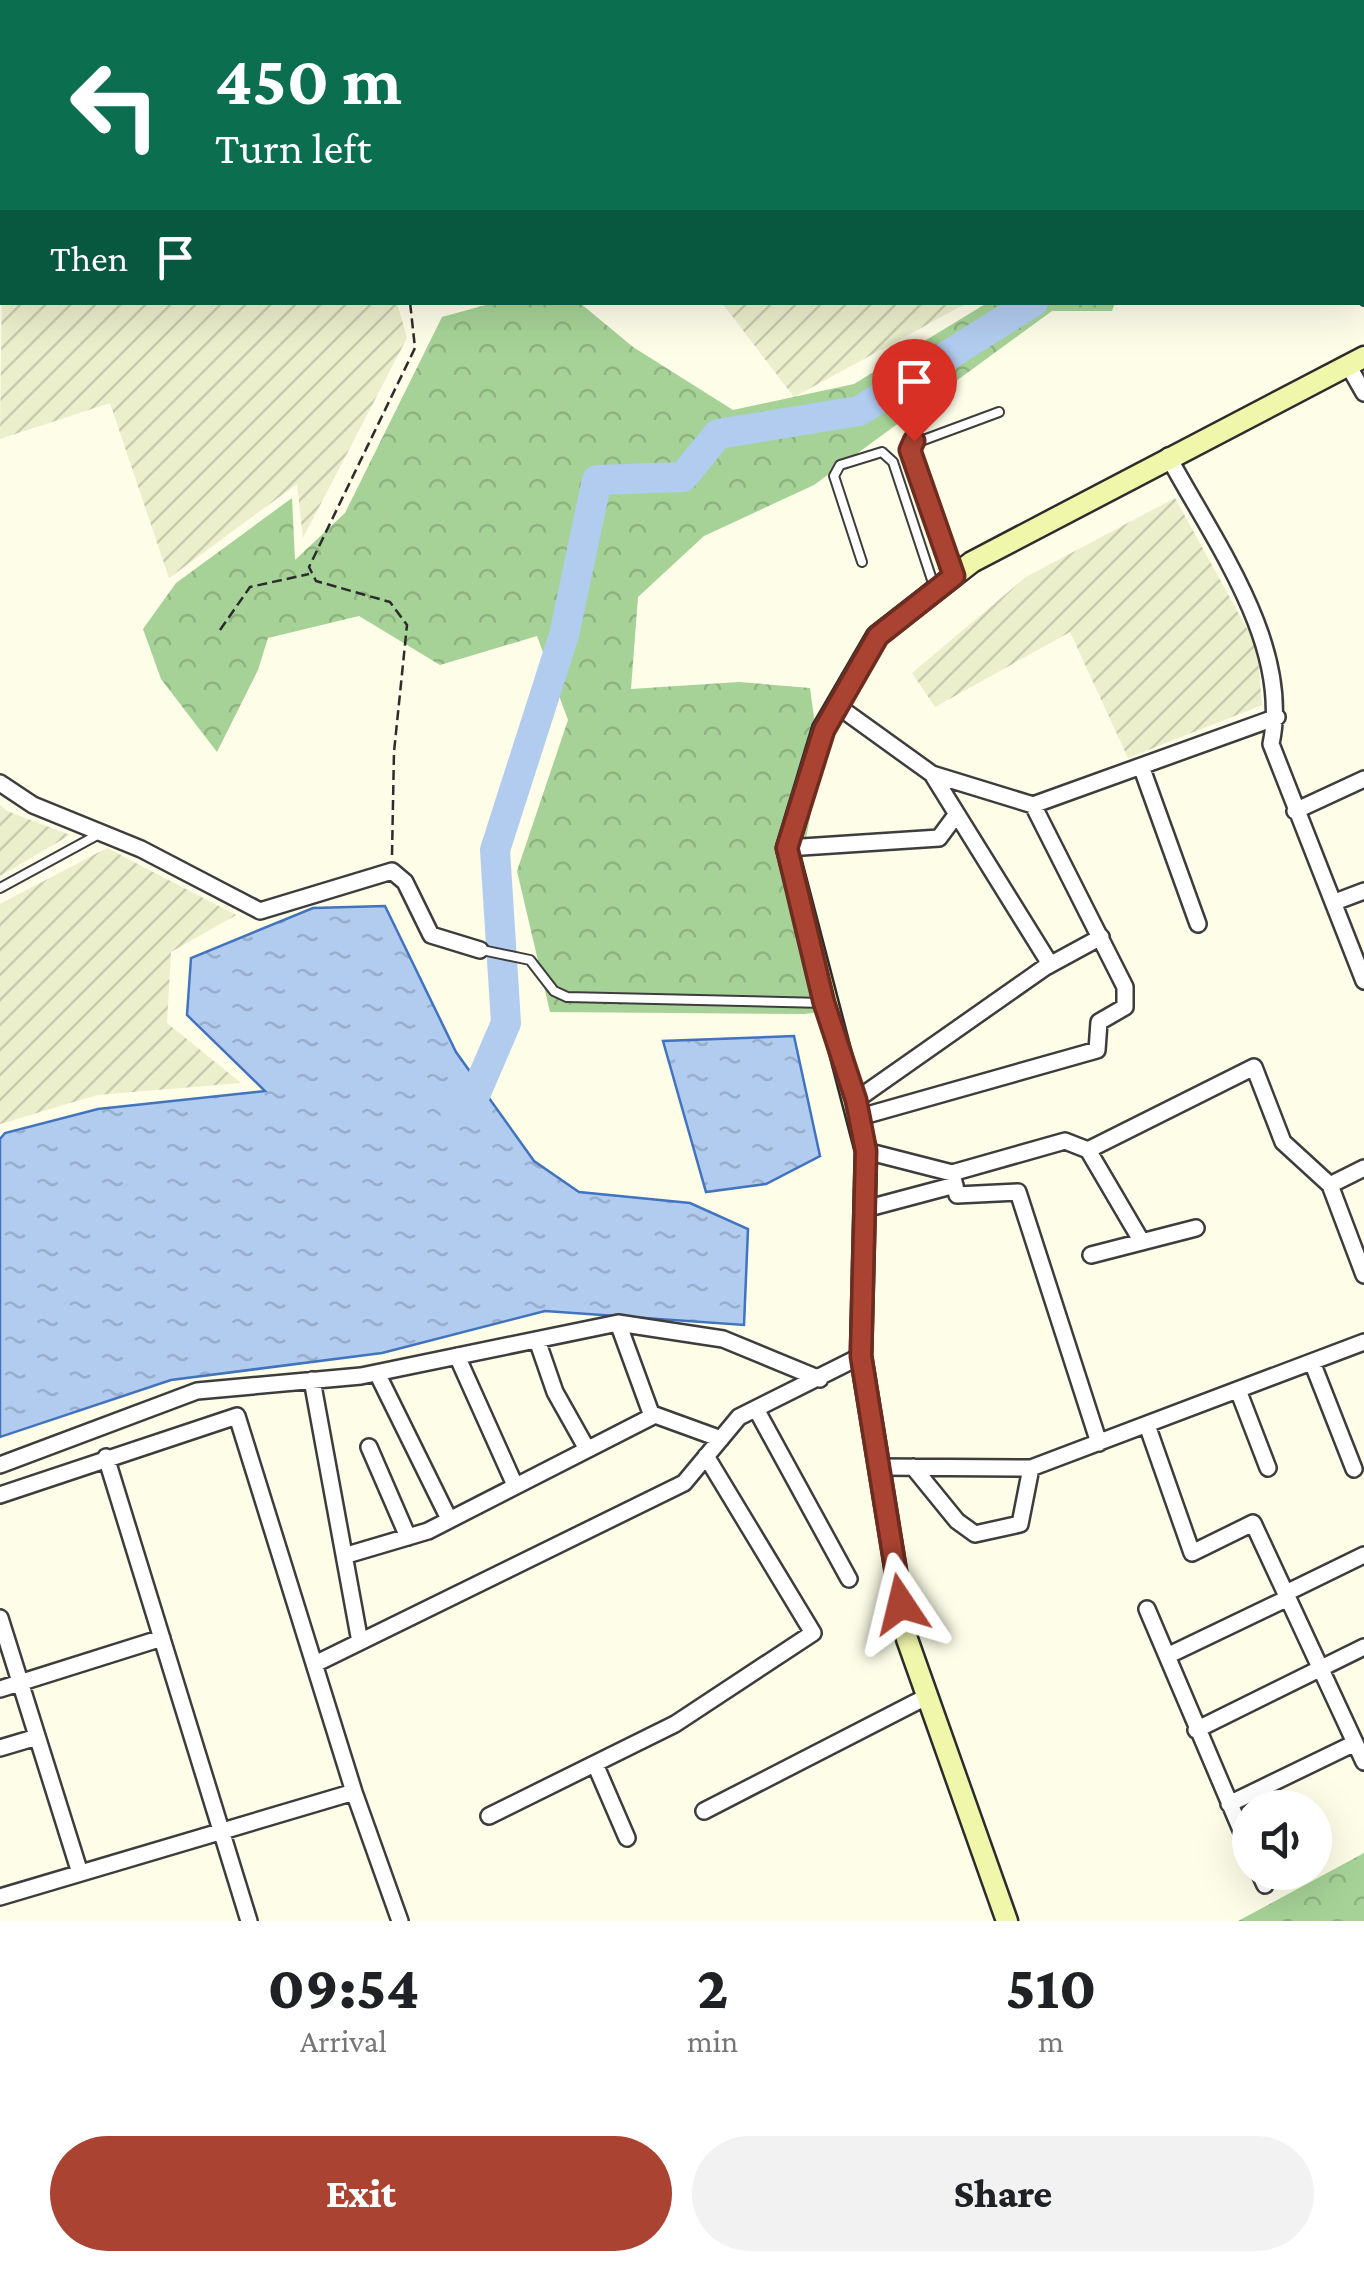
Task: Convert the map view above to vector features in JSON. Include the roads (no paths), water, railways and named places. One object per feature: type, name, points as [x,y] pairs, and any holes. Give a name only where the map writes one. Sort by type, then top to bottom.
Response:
[{"type":"street","points":[[1006,1921],[907,1639],[861,1356],[866,1151],[858,1108],[824,1003],[787,848],[824,730],[878,636],[954,576],[972,562],[1168,456],[1356,361],[1364,394]]},
{"type":"street","points":[[1168,456],[1265,637],[1276,717],[1271,744],[1364,980]]},
{"type":"street","points":[[840,707],[932,774],[1033,804],[1276,717]]},
{"type":"street","points":[[1141,766],[1198,924]]},
{"type":"street","points":[[932,774],[1050,964]]},
{"type":"street","points":[[1295,810],[1364,779]]},
{"type":"street","points":[[0,783],[33,805],[101,833],[260,911],[392,871],[405,882],[432,936],[480,950]]},
{"type":"street","points":[[858,1108],[1096,1050],[1100,1022],[1125,1007],[1125,987],[1033,804]]},
{"type":"street","points":[[787,848],[939,838],[956,815]]},
{"type":"street","points":[[1335,902],[1364,891]]},
{"type":"street","points":[[858,1108],[1050,964],[1100,936]]},
{"type":"street","points":[[1088,1150],[1254,1067],[1284,1142],[1330,1185],[1364,1275]]},
{"type":"street","points":[[865,1209],[1065,1141],[1088,1150],[1142,1242]]},
{"type":"street","points":[[866,1151],[954,1179]]},
{"type":"street","points":[[1330,1185],[1364,1168]]},
{"type":"street","points":[[954,1179],[957,1195],[1018,1192],[1099,1442]]},
{"type":"street","points":[[1091,1255],[1196,1228]]},
{"type":"street","points":[[0,1464],[198,1391],[377,1373],[618,1324],[722,1339],[820,1378]]},
{"type":"street","points":[[618,1324],[652,1416]]},
{"type":"street","points":[[537,1340],[555,1392],[587,1449]]},
{"type":"street","points":[[878,1467],[1031,1468],[1364,1342]]},
{"type":"street","points":[[457,1356],[514,1484]]},
{"type":"street","points":[[315,1664],[684,1483],[739,1417],[861,1356]]},
{"type":"street","points":[[1312,1362],[1354,1469]]},
{"type":"street","points":[[377,1373],[449,1519]]},
{"type":"street","points":[[312,1380],[348,1555],[360,1642]]},
{"type":"street","points":[[1238,1390],[1268,1468]]},
{"type":"street","points":[[756,1409],[849,1579]]},
{"type":"street","points":[[0,1495],[106,1456],[237,1416],[354,1792],[400,1921]]},
{"type":"street","points":[[348,1555],[408,1537],[449,1519],[652,1416],[720,1439]]},
{"type":"street","points":[[1147,1425],[1192,1553],[1253,1523],[1321,1670],[1357,1734],[1364,1762]]},
{"type":"street","points":[[369,1447],[408,1537]]},
{"type":"street","points":[[106,1456],[250,1921]]},
{"type":"street","points":[[489,1816],[675,1724],[813,1633],[706,1456]]},
{"type":"street","points":[[914,1467],[958,1521],[975,1534],[1020,1524],[1031,1468]]},
{"type":"street","points":[[1167,1656],[1364,1555]]},
{"type":"street","points":[[1147,1609],[1232,1811]]},
{"type":"street","points":[[0,1618],[80,1873]]},
{"type":"street","points":[[0,1689],[162,1638]]},
{"type":"street","points":[[1196,1730],[1364,1647]]},
{"type":"street","points":[[704,1811],[926,1696]]},
{"type":"street","points":[[1229,1804],[1357,1734]]},
{"type":"street","points":[[0,1748],[37,1737]]},
{"type":"street","points":[[595,1764],[626,1838]]},
{"type":"street","points":[[0,1896],[354,1792]]},
{"type":"lane","points":[[954,576],[910,445],[999,412]]},
{"type":"lane","points":[[862,562],[836,484],[836,470],[840,464],[882,452],[893,462],[935,591]]},
{"type":"lane","points":[[0,888],[101,833]]},
{"type":"lane","points":[[480,950],[530,960],[554,991],[567,997],[824,1003]]},
{"type":"water","points":[[385,906],[456,1052],[534,1161],[579,1192],[690,1203],[748,1229],[744,1325],[545,1311],[382,1353],[171,1380],[0,1437],[0,1139],[5,1133],[98,1109],[265,1091],[187,1015],[191,958],[313,908]]},
{"type":"water","points":[[794,1036],[820,1156],[766,1184],[706,1192],[663,1041]]},
{"type":"waterway","points":[[455,1111],[469,1109],[506,1023],[495,850],[564,635],[597,480],[683,477],[718,434],[859,411],[1028,305]]}]
